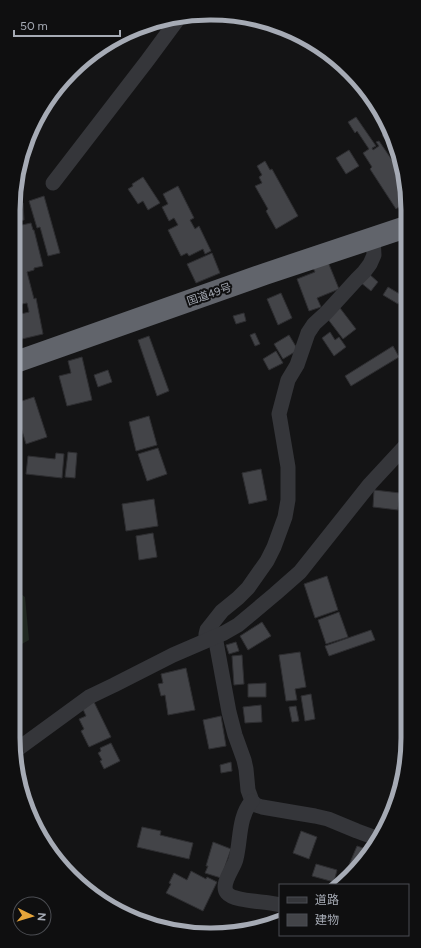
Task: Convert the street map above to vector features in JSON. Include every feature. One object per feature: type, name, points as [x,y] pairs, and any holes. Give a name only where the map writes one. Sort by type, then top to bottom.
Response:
[{"type":"highway","name":"国道49号","points":[[20,361],[266,274],[401,229]]},
{"type":"street","points":[[53,183],[174,24]]},
{"type":"street","points":[[373,238],[374,255],[370,264],[326,313],[314,324],[308,333],[297,365],[288,380],[279,414],[288,467],[288,500],[285,517],[274,546],[267,561],[248,588],[222,612],[207,630],[206,634],[211,638],[235,735],[244,760],[248,790],[252,801],[256,805],[262,807],[328,819],[373,837]]},
{"type":"street","points":[[20,747],[89,697],[173,655],[224,633],[238,625],[300,572],[370,484],[401,450]]},
{"type":"street","points":[[252,801],[243,816],[236,859],[225,882],[226,892],[231,896],[248,900],[279,904]]},
{"type":"shaded area","points":[[20,593],[25,597],[29,640],[20,645]]},
{"type":"building","points":[[356,117],[376,146],[372,148],[373,150],[379,146],[376,142],[379,141],[396,165],[401,198],[401,206],[396,209],[370,169],[372,167],[363,153],[369,149],[357,131],[355,133],[348,122]]},
{"type":"building","points":[[384,133],[388,143],[382,135]]},
{"type":"building","points":[[349,150],[359,166],[346,174],[336,158]]},
{"type":"building","points":[[265,161],[270,170],[272,169],[298,216],[276,229],[266,211],[268,209],[255,186],[262,183],[259,177],[262,175],[257,166]]},
{"type":"building","points":[[143,177],[160,203],[148,210],[143,201],[138,204],[128,189],[133,186],[132,184]]},
{"type":"building","points":[[178,186],[194,218],[190,220],[195,229],[199,226],[211,251],[205,254],[203,249],[189,256],[187,253],[181,256],[168,230],[178,225],[174,218],[169,221],[162,207],[168,204],[163,194]]},
{"type":"building","points":[[44,196],[60,253],[48,256],[40,227],[37,228],[29,201]]},
{"type":"building","points":[[20,203],[23,203],[24,220],[20,220]]},
{"type":"building","points":[[31,223],[43,266],[34,268],[34,270],[27,272],[34,299],[36,298],[43,334],[22,339],[20,329],[20,314],[29,312],[27,303],[22,304],[20,302],[20,225]]},
{"type":"building","points":[[212,253],[220,273],[196,283],[187,264]]},
{"type":"building","points":[[328,262],[339,289],[317,298],[321,307],[309,311],[297,279],[315,272],[313,268]]},
{"type":"building","points":[[368,273],[378,282],[371,291],[360,282]]},
{"type":"building","points":[[388,287],[401,295],[401,299],[398,304],[383,295]]},
{"type":"building","points":[[281,293],[292,318],[278,325],[267,299]]},
{"type":"building","points":[[340,308],[356,329],[343,339],[327,318]]},
{"type":"building","points":[[244,313],[246,321],[236,324],[233,316]]},
{"type":"building","points":[[330,332],[335,340],[339,337],[346,347],[334,356],[322,338]]},
{"type":"building","points":[[255,333],[260,344],[255,346],[250,335]]},
{"type":"building","points":[[289,335],[298,350],[283,359],[274,344]]},
{"type":"building","points":[[149,336],[169,391],[157,396],[138,340]]},
{"type":"building","points":[[393,346],[399,357],[351,386],[345,376]]},
{"type":"building","points":[[276,351],[283,363],[269,370],[263,359]]},
{"type":"building","points":[[82,357],[92,400],[67,406],[59,376],[71,373],[68,361]]},
{"type":"building","points":[[108,370],[112,382],[98,387],[94,375]]},
{"type":"building","points":[[34,397],[47,437],[26,444],[20,424],[20,402]]},
{"type":"building","points":[[149,416],[157,445],[136,451],[129,422]]},
{"type":"building","points":[[158,448],[167,474],[147,481],[138,454]]},
{"type":"building","points":[[68,452],[77,453],[75,478],[65,477]]},
{"type":"building","points":[[56,453],[64,454],[62,478],[26,474],[28,456],[55,459]]},
{"type":"building","points":[[261,469],[267,500],[249,504],[242,473]]},
{"type":"building","points":[[374,490],[400,493],[398,510],[373,507]]},
{"type":"building","points":[[154,499],[158,526],[126,531],[122,504]]},
{"type":"building","points":[[153,533],[157,557],[139,560],[136,536]]},
{"type":"building","points":[[327,576],[338,610],[315,618],[304,584]]},
{"type":"building","points":[[339,612],[348,637],[326,644],[318,620]]},
{"type":"building","points":[[262,622],[271,636],[248,650],[240,636]]},
{"type":"building","points":[[371,630],[375,640],[329,656],[325,646]]},
{"type":"building","points":[[236,642],[239,651],[229,654],[226,645]]},
{"type":"building","points":[[300,652],[306,687],[295,689],[297,700],[286,701],[279,655]]},
{"type":"building","points":[[242,655],[244,684],[234,685],[232,656]]},
{"type":"building","points":[[186,668],[195,710],[168,715],[165,695],[161,696],[158,684],[163,683],[161,674]]},
{"type":"building","points":[[266,683],[266,697],[248,697],[248,684]]},
{"type":"building","points":[[311,694],[315,719],[305,721],[301,696]]},
{"type":"building","points":[[94,702],[111,737],[89,747],[81,731],[84,729],[79,719],[86,716],[82,707]]},
{"type":"building","points":[[261,705],[262,722],[245,723],[243,707]]},
{"type":"building","points":[[296,706],[299,721],[292,722],[289,707]]},
{"type":"building","points":[[221,716],[226,746],[209,749],[203,720]]},
{"type":"building","points":[[111,743],[120,761],[104,769],[100,761],[102,760],[98,753],[101,751],[100,748]]},
{"type":"building","points":[[231,762],[232,771],[221,773],[220,765]]},
{"type":"building","points":[[142,827],[161,831],[160,835],[193,843],[189,859],[137,847]]},
{"type":"building","points":[[301,831],[317,837],[309,859],[293,853]]},
{"type":"building","points":[[213,842],[231,849],[221,878],[205,873]]},
{"type":"building","points":[[357,846],[365,849],[354,863],[347,870]]},
{"type":"building","points":[[316,864],[337,870],[334,882],[312,876]]},
{"type":"building","points":[[191,871],[206,879],[207,877],[217,882],[203,911],[166,893],[171,884],[169,883],[174,873],[187,880]]}]
